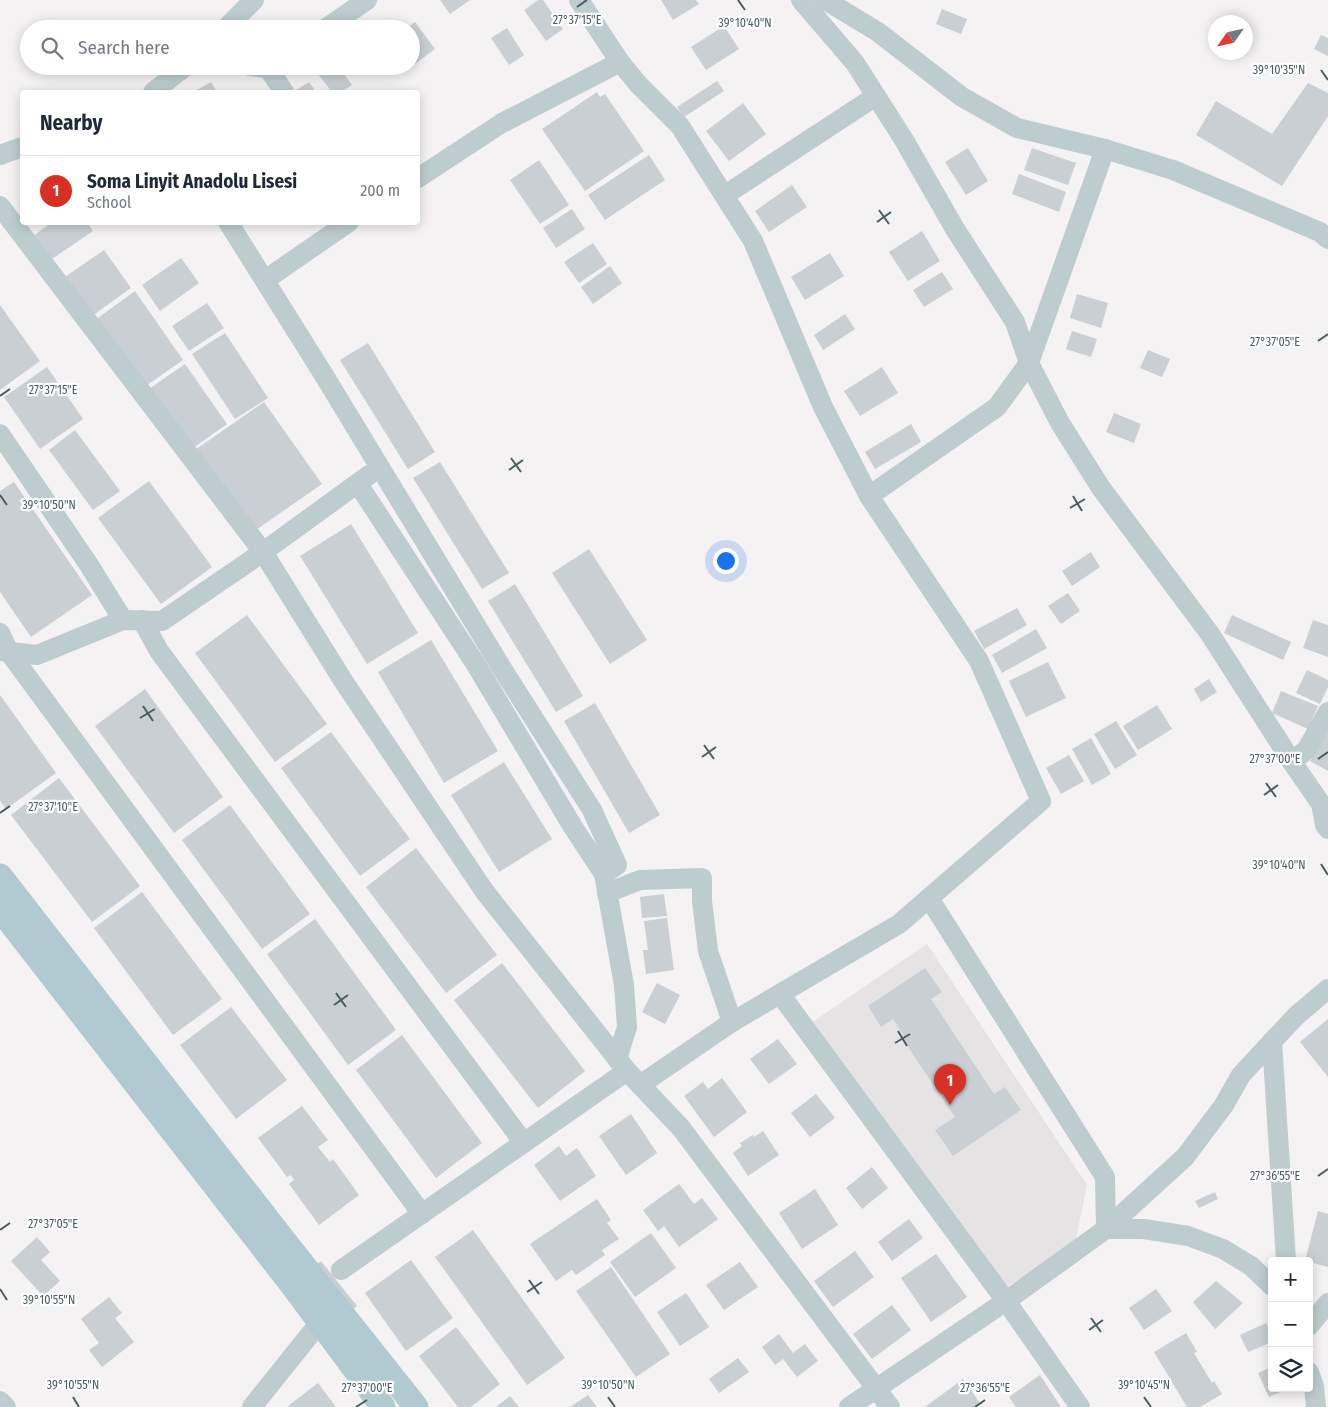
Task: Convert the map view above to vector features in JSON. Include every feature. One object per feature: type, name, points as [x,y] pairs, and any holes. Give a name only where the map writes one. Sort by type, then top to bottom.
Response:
[{"type":"main road","points":[[0,876],[416,1407]]},
{"type":"main road","points":[[0,909],[213,1182],[383,1407]]},
{"type":"street","points":[[234,20],[254,0]]},
{"type":"street","points":[[338,20],[368,0]]},
{"type":"street","points":[[341,1270],[628,1072],[732,1022],[899,924],[1041,801],[979,661],[869,496],[823,408],[753,241],[680,126],[638,84],[620,62],[580,0]]},
{"type":"street","points":[[801,0],[855,63],[904,140],[955,229],[1014,322],[1029,363],[1060,423],[1101,488],[1210,634],[1321,804],[1325,825],[1328,829]]},
{"type":"street","points":[[825,0],[878,32],[962,97],[1017,128],[1105,149],[1173,170],[1320,232],[1328,239]]},
{"type":"street","points":[[420,177],[502,123],[620,62]]},
{"type":"street","points":[[155,90],[174,75]]},
{"type":"street","points":[[270,75],[282,90]]},
{"type":"street","points":[[725,195],[876,96]]},
{"type":"street","points":[[0,155],[20,148]]},
{"type":"street","points":[[869,496],[997,407],[1029,363],[1054,288],[1105,149]]},
{"type":"street","points":[[0,206],[263,552],[344,682],[486,892],[628,1072],[681,1128],[890,1407]]},
{"type":"street","points":[[230,225],[380,466],[503,670],[592,810],[617,865],[605,884]]},
{"type":"street","points":[[264,280],[345,225]]},
{"type":"street","points":[[0,434],[89,565],[159,651],[524,1143]]},
{"type":"street","points":[[5,651],[37,655],[133,620],[162,621],[263,552],[380,466]]},
{"type":"street","points":[[358,484],[474,663],[573,827],[605,884],[624,985],[628,1072]]},
{"type":"street","points":[[0,633],[5,651],[422,1214]]},
{"type":"street","points":[[1292,762],[1307,749],[1328,712]]},
{"type":"street","points":[[605,884],[640,880],[702,878],[702,901],[708,951],[732,1022]]},
{"type":"street","points":[[929,898],[1105,1177],[1106,1229]]},
{"type":"street","points":[[849,1407],[1006,1302],[1106,1229],[1185,1156],[1224,1105],[1241,1075],[1296,1016],[1328,989]]},
{"type":"street","points":[[780,994],[1006,1302],[1080,1407]]},
{"type":"street","points":[[1272,1041],[1286,1257]]},
{"type":"street","points":[[1106,1229],[1144,1229],[1188,1236],[1223,1249],[1251,1266],[1268,1282]]},
{"type":"street","points":[[1313,1321],[1328,1303]]},
{"type":"street","points":[[252,1407],[320,1322]]},
{"type":"street","points":[[1316,1407],[1317,1382]]},
{"type":"street","points":[[0,1401],[6,1407]]},
{"type":"shaded area","points":[[927,944],[1087,1185],[1074,1248],[998,1291],[808,1025]]},
{"type":"building","points":[[440,0],[470,0],[450,14]]},
{"type":"building","points":[[538,0],[543,0],[563,29],[546,41],[524,10]]},
{"type":"building","points":[[661,0],[696,0],[699,4],[673,20]]},
{"type":"building","points":[[942,9],[967,19],[961,34],[936,24]]},
{"type":"building","points":[[724,26],[739,49],[706,70],[691,47]]},
{"type":"building","points":[[507,28],[524,55],[509,65],[491,38]]},
{"type":"building","points":[[420,29],[435,49],[420,60]]},
{"type":"building","points":[[1321,35],[1328,38],[1328,56],[1314,49]]},
{"type":"building","points":[[319,75],[345,75],[352,85],[344,90],[330,90]]},
{"type":"building","points":[[717,81],[724,91],[684,117],[677,107]]},
{"type":"building","points":[[211,82],[216,90],[197,90]]},
{"type":"building","points":[[309,82],[315,90],[296,90]]},
{"type":"building","points":[[1308,83],[1328,93],[1328,116],[1282,186],[1196,135],[1216,101],[1272,134]]},
{"type":"building","points":[[597,92],[600,97],[605,94],[644,151],[585,191],[542,129]]},
{"type":"building","points":[[743,103],[766,134],[729,161],[706,131]]},
{"type":"building","points":[[968,148],[988,181],[966,195],[945,162]]},
{"type":"building","points":[[1032,148],[1076,163],[1068,185],[1024,170]]},
{"type":"building","points":[[649,155],[665,180],[605,220],[588,195]]},
{"type":"building","points":[[539,160],[569,205],[540,224],[510,180]]},
{"type":"building","points":[[1019,174],[1066,192],[1059,212],[1012,194]]},
{"type":"building","points":[[792,185],[807,207],[769,232],[755,211]]},
{"type":"building","points":[[572,209],[585,229],[556,248],[543,228]]},
{"type":"building","points":[[48,225],[89,225],[93,231],[49,261],[32,237]]},
{"type":"building","points":[[922,231],[940,261],[908,281],[889,252]]},
{"type":"building","points":[[593,243],[607,264],[579,283],[564,262]]},
{"type":"building","points":[[104,250],[131,288],[92,316],[65,277]]},
{"type":"building","points":[[830,253],[844,276],[805,300],[791,277]]},
{"type":"building","points":[[181,258],[199,283],[160,311],[142,285]]},
{"type":"building","points":[[610,266],[622,283],[593,304],[581,287]]},
{"type":"building","points":[[942,272],[953,289],[924,307],[913,290]]},
{"type":"building","points":[[135,291],[183,360],[143,388],[95,320]]},
{"type":"building","points":[[1077,294],[1108,303],[1101,328],[1070,318]]},
{"type":"building","points":[[207,303],[224,328],[189,351],[172,326]]},
{"type":"building","points":[[0,305],[40,361],[0,390]]},
{"type":"building","points":[[845,314],[855,329],[823,350],[814,335]]},
{"type":"building","points":[[1072,331],[1097,339],[1091,357],[1066,349]]},
{"type":"building","points":[[225,333],[268,398],[235,419],[192,354]]},
{"type":"building","points":[[368,343],[435,452],[408,469],[340,360]]},
{"type":"building","points":[[1148,350],[1170,359],[1162,377],[1140,368]]},
{"type":"building","points":[[185,364],[227,424],[189,451],[146,391]]},
{"type":"building","points":[[47,367],[83,419],[40,449],[4,397]]},
{"type":"building","points":[[882,367],[898,393],[860,416],[844,391]]},
{"type":"building","points":[[264,402],[322,484],[253,532],[195,450]]},
{"type":"building","points":[[1114,413],[1141,424],[1134,443],[1106,432]]},
{"type":"building","points":[[911,424],[921,442],[875,469],[865,452]]},
{"type":"building","points":[[75,430],[120,491],[93,510],[49,450]]},
{"type":"building","points":[[440,462],[509,573],[482,589],[413,478]]},
{"type":"building","points":[[149,481],[212,567],[161,604],[98,518]]},
{"type":"building","points":[[14,482],[92,595],[31,637],[0,592],[0,491]]},
{"type":"building","points":[[351,524],[418,633],[367,664],[300,556]]},
{"type":"building","points":[[589,549],[647,640],[610,664],[552,573]]},
{"type":"building","points":[[1091,552],[1100,567],[1072,586],[1062,571]]},
{"type":"building","points":[[515,584],[583,696],[556,712],[488,601]]},
{"type":"building","points":[[1068,593],[1080,611],[1061,624],[1048,606]]},
{"type":"building","points":[[1017,608],[1027,625],[984,649],[974,631]]},
{"type":"building","points":[[247,615],[327,724],[275,762],[195,653]]},
{"type":"building","points":[[1232,615],[1291,642],[1283,660],[1224,633]]},
{"type":"building","points":[[1313,620],[1328,625],[1328,657],[1303,648]]},
{"type":"building","points":[[1036,629],[1047,648],[1002,673],[992,655]]},
{"type":"building","points":[[431,640],[498,751],[444,783],[378,672]]},
{"type":"building","points":[[1048,662],[1066,698],[1026,717],[1009,681]]},
{"type":"building","points":[[1307,670],[1328,680],[1328,687],[1320,704],[1296,693]]},
{"type":"building","points":[[1209,679],[1217,692],[1201,702],[1194,689]]},
{"type":"building","points":[[145,689],[223,797],[174,833],[95,726]]},
{"type":"building","points":[[1281,691],[1318,706],[1308,729],[1272,713]]},
{"type":"building","points":[[0,695],[56,773],[6,809],[0,801]]},
{"type":"building","points":[[595,703],[660,815],[629,833],[564,721]]},
{"type":"building","points":[[1157,705],[1172,729],[1138,750],[1123,726]]},
{"type":"building","points":[[1116,721],[1137,755],[1115,769],[1094,734]]},
{"type":"building","points":[[331,732],[410,839],[360,876],[281,768]]},
{"type":"building","points":[[1328,732],[1328,771],[1310,761]]},
{"type":"building","points":[[1091,738],[1111,774],[1092,785],[1072,749]]},
{"type":"building","points":[[1069,755],[1084,781],[1061,794],[1046,768]]},
{"type":"building","points":[[504,762],[552,839],[499,872],[451,795]]},
{"type":"building","points":[[59,778],[140,886],[92,922],[11,815]]},
{"type":"building","points":[[230,805],[310,914],[262,949],[182,840]]},
{"type":"building","points":[[416,848],[497,955],[446,993],[366,887]]},
{"type":"building","points":[[142,892],[222,999],[173,1035],[94,928]]},
{"type":"building","points":[[664,894],[667,916],[642,918],[640,897]]},
{"type":"building","points":[[667,918],[674,970],[646,974],[643,950],[648,950],[644,921]]},
{"type":"building","points":[[315,919],[396,1030],[348,1065],[267,954]]},
{"type":"building","points":[[502,963],[585,1071],[538,1108],[454,1000]]},
{"type":"building","points":[[925,968],[942,992],[931,999],[994,1094],[1005,1087],[1021,1110],[953,1156],[935,1130],[955,1117],[902,1038],[904,1036],[893,1019],[881,1027],[868,1006]]},
{"type":"building","points":[[657,983],[680,995],[665,1024],[642,1012]]},
{"type":"building","points":[[231,1007],[287,1080],[236,1119],[180,1045]]},
{"type":"building","points":[[1328,1019],[1328,1077],[1300,1042]]},
{"type":"building","points":[[402,1035],[482,1143],[436,1178],[356,1070]]},
{"type":"building","points":[[778,1039],[797,1064],[769,1084],[750,1059]]},
{"type":"building","points":[[722,1078],[747,1112],[714,1137],[684,1096],[703,1082],[708,1089]]},
{"type":"building","points":[[816,1094],[835,1118],[810,1137],[791,1113]]},
{"type":"building","points":[[302,1106],[328,1140],[318,1147],[330,1162],[333,1159],[359,1195],[319,1225],[289,1184],[294,1180],[291,1175],[287,1177],[258,1138]]},
{"type":"building","points":[[631,1114],[657,1153],[626,1175],[599,1136]]},
{"type":"building","points":[[763,1131],[779,1155],[748,1176],[733,1153],[742,1146],[740,1143]]},
{"type":"building","points":[[559,1146],[566,1156],[577,1148],[596,1176],[560,1201],[534,1165]]},
{"type":"building","points":[[872,1167],[888,1188],[862,1209],[846,1188]]},
{"type":"building","points":[[679,1184],[694,1204],[702,1198],[718,1219],[679,1247],[664,1226],[658,1231],[643,1210]]},
{"type":"building","points":[[815,1189],[838,1225],[802,1249],[779,1213]]},
{"type":"building","points":[[1215,1192],[1218,1199],[1199,1208],[1195,1201]]},
{"type":"building","points":[[597,1199],[611,1220],[607,1223],[619,1239],[602,1250],[605,1255],[576,1275],[572,1270],[556,1281],[530,1244]]},
{"type":"building","points":[[1318,1211],[1328,1214],[1328,1267],[1313,1263],[1313,1257],[1306,1257]]},
{"type":"building","points":[[909,1219],[923,1238],[892,1261],[878,1242]]},
{"type":"building","points":[[473,1230],[565,1358],[527,1385],[435,1257]]},
{"type":"building","points":[[651,1233],[676,1268],[635,1297],[610,1262]]},
{"type":"building","points":[[37,1237],[50,1252],[41,1260],[60,1281],[43,1296],[11,1261]]},
{"type":"building","points":[[855,1251],[874,1277],[833,1307],[814,1281]]},
{"type":"building","points":[[936,1254],[967,1297],[931,1322],[901,1278]]},
{"type":"building","points":[[411,1260],[453,1318],[406,1351],[365,1293]]},
{"type":"building","points":[[321,1261],[357,1306],[346,1314],[311,1268]]},
{"type":"building","points":[[740,1262],[758,1287],[724,1310],[706,1285]]},
{"type":"building","points":[[611,1267],[670,1354],[636,1377],[576,1291]]},
{"type":"building","points":[[1216,1281],[1243,1303],[1215,1329],[1193,1302]]},
{"type":"building","points":[[1156,1289],[1172,1311],[1144,1330],[1129,1308]]},
{"type":"building","points":[[686,1293],[709,1327],[680,1346],[657,1312]]},
{"type":"building","points":[[109,1297],[122,1313],[115,1318],[134,1342],[102,1367],[89,1350],[99,1343],[81,1319]]},
{"type":"building","points":[[892,1305],[911,1330],[872,1359],[853,1334]]},
{"type":"building","points":[[1266,1323],[1268,1327],[1268,1344],[1248,1352],[1240,1335]]},
{"type":"building","points":[[456,1327],[500,1384],[471,1407],[458,1407],[419,1356]]},
{"type":"building","points":[[1186,1333],[1197,1352],[1194,1353],[1212,1383],[1214,1381],[1222,1394],[1200,1407],[1187,1407],[1154,1352]]},
{"type":"building","points":[[779,1334],[793,1353],[805,1344],[818,1361],[797,1377],[783,1359],[775,1365],[762,1347]]},
{"type":"building","points":[[738,1358],[749,1372],[719,1393],[709,1379]]},
{"type":"building","points":[[1268,1369],[1268,1392],[1281,1392],[1269,1397],[1258,1373]]},
{"type":"building","points":[[1040,1375],[1061,1407],[1016,1407],[1009,1397]]},
{"type":"building","points":[[963,1379],[980,1403],[975,1407],[925,1407]]},
{"type":"building","points":[[318,1383],[336,1407],[288,1406]]},
{"type":"building","points":[[588,1395],[597,1407],[570,1407]]},
{"type":"building","points":[[510,1396],[519,1407],[496,1407]]},
{"type":"place","name":"Soma Linyit Anadolu Lisesi","points":[[950,1105]]}]
